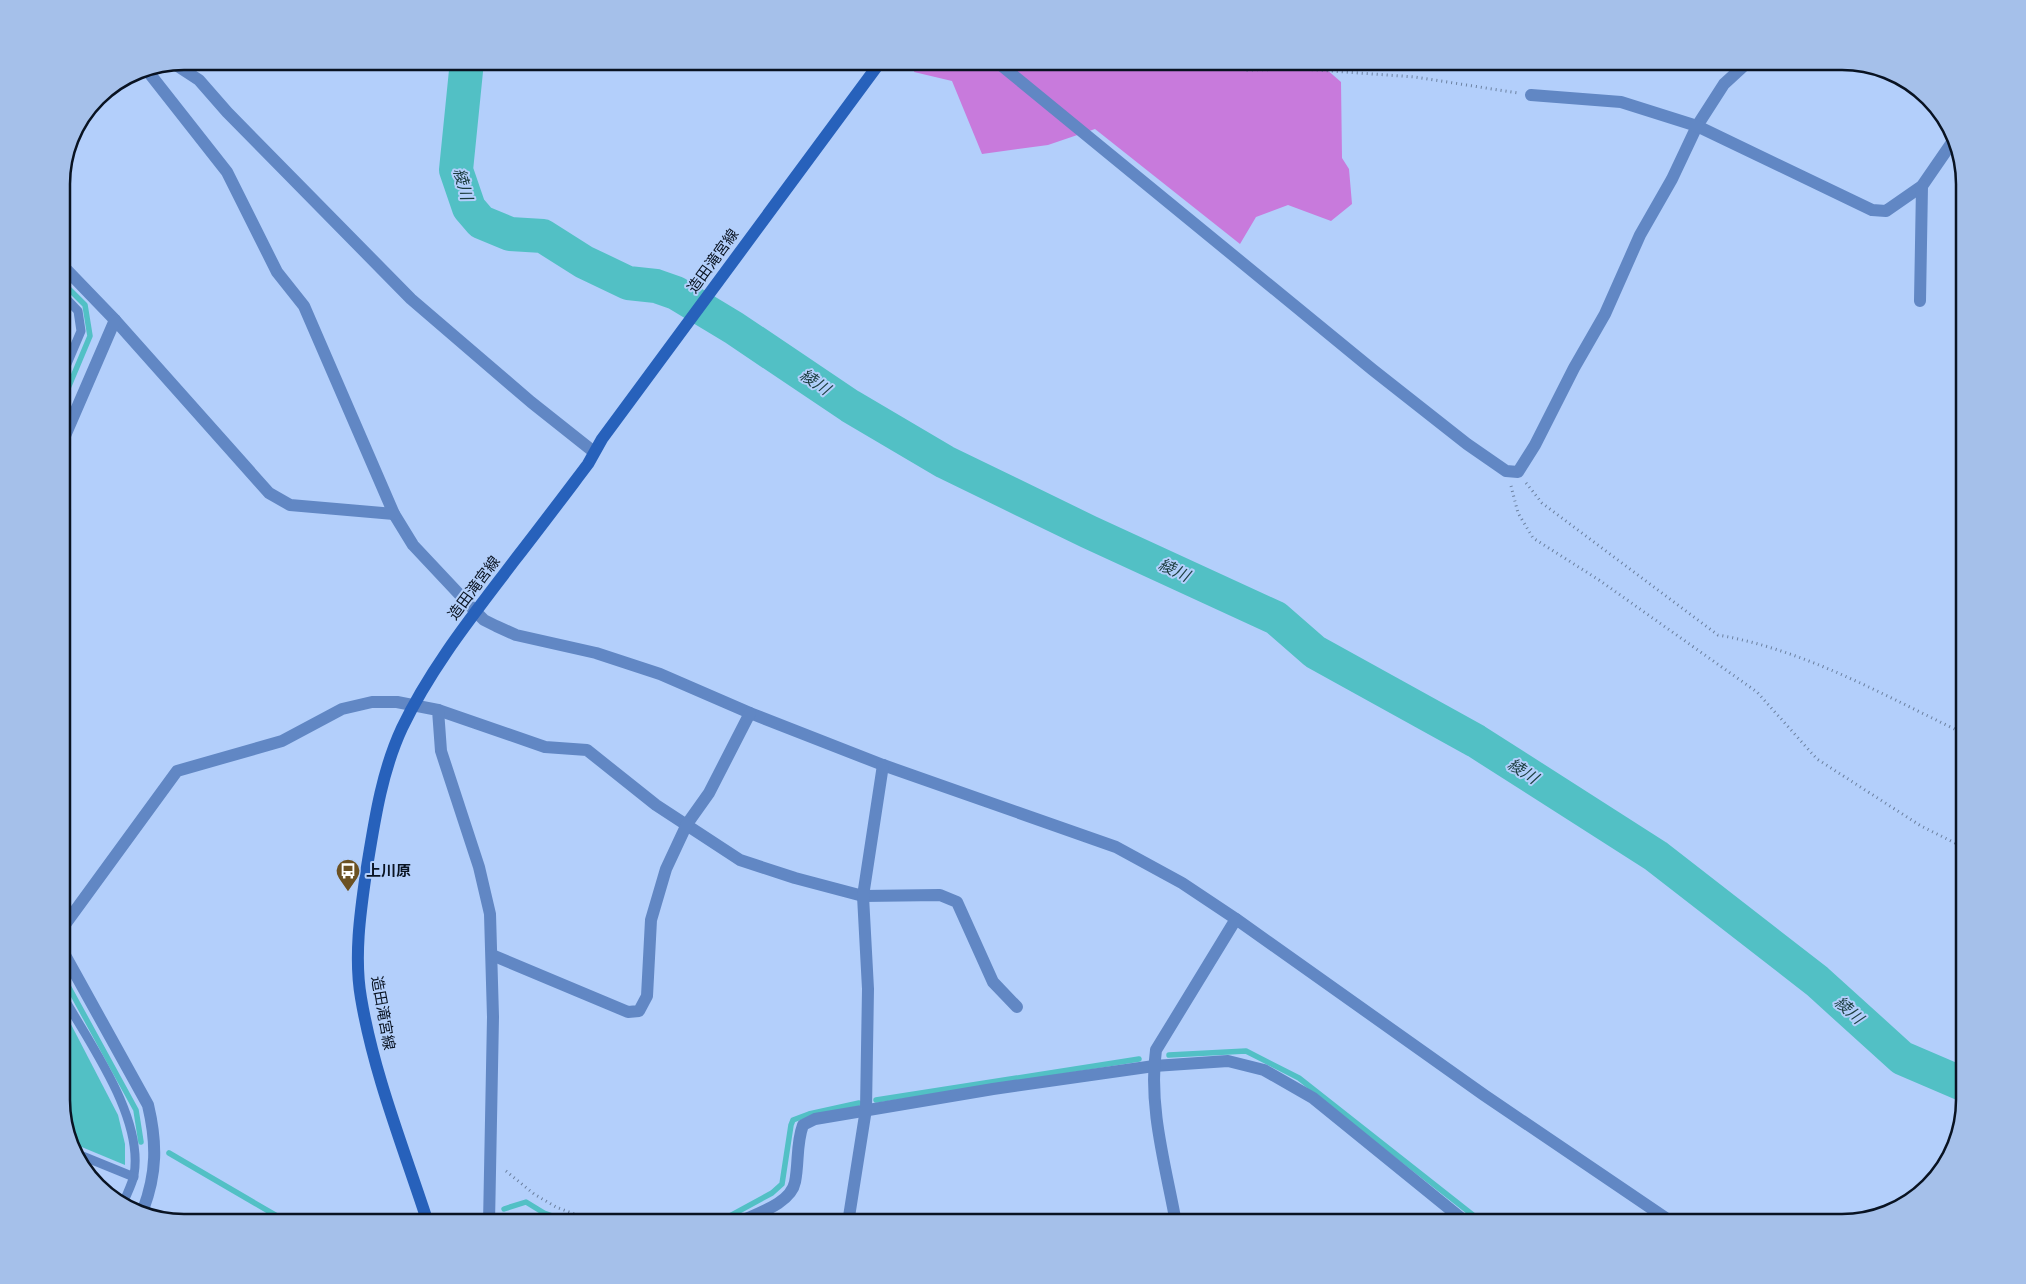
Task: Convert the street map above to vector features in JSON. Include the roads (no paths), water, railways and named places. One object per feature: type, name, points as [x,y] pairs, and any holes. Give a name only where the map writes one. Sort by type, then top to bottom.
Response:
[{"type":"main road","name":"造田滝宮線","points":[[425,1214],[368,1035],[360,996],[358,948],[364,887],[374,820],[390,761],[402,728],[475,611],[588,464],[602,439],[874,70]]},
{"type":"street","points":[[184,70],[199,80],[227,112],[412,299],[531,402],[594,452]]},
{"type":"street","points":[[1007,70],[1373,370],[1467,444],[1512,472],[1535,445],[1574,368],[1605,314],[1640,235],[1672,179],[1697,126],[1724,84],[1739,70]]},
{"type":"street","points":[[151,75],[227,172],[277,272],[304,306],[394,514],[413,545],[484,620],[516,635],[596,653],[660,674],[750,713],[883,765],[1116,847],[1182,883],[1236,919],[1484,1095],[1660,1214]]},
{"type":"street","points":[[1531,95],[1621,102],[1697,126],[1872,210],[1886,211],[1922,186],[1949,146]]},
{"type":"street","points":[[1920,301],[1922,186]]},
{"type":"street","points":[[70,272],[115,320],[269,493],[290,505],[394,514]]},
{"type":"street","points":[[70,426],[115,320]]},
{"type":"street","points":[[70,919],[177,771],[282,740],[342,709],[372,702],[397,702],[438,710],[545,746],[586,750],[656,805],[740,860],[795,878],[863,896],[940,895],[957,902],[993,982],[1017,1007]]},
{"type":"street","points":[[438,710],[441,751],[479,867],[490,914],[492,955],[489,1214]]},
{"type":"street","points":[[492,955],[628,1012],[640,1011],[647,996],[651,920],[666,869],[687,824],[709,793],[750,713]]},
{"type":"street","points":[[849,1214],[866,1109],[868,989],[863,896],[883,765]]},
{"type":"street","points":[[1174,1214],[1155,1104],[1154,1066],[1156,1050],[1236,919]]},
{"type":"street","points":[[70,963],[148,1105],[155,1133],[154,1162],[151,1188],[144,1206]]},
{"type":"street","points":[[755,1214],[789,1195],[795,1184],[798,1138],[803,1125],[814,1119],[866,1109],[1154,1066],[1228,1061],[1264,1070],[1313,1098],[1456,1214]]},
{"type":"lane","points":[[70,302],[78,311],[81,331],[70,356]]},
{"type":"lane","points":[[70,1008],[127,1115],[134,1145],[134,1177],[125,1198]]},
{"type":"lane","points":[[85,1157],[134,1177]]},
{"type":"waterway","name":"綾川","points":[[466,70],[456,170],[469,208],[481,222],[510,234],[543,236],[584,262],[628,283],[656,286],[676,293],[734,328],[850,406],[945,462],[1089,532],[1276,618],[1315,652],[1476,741],[1656,856],[1817,981],[1902,1058],[1956,1081]]},
{"type":"waterway","points":[[70,290],[85,305],[90,336],[70,384]]},
{"type":"waterway","points":[[70,989],[136,1110],[141,1142]]},
{"type":"waterway","points":[[1169,1055],[1246,1051],[1299,1078],[1472,1214]]},
{"type":"waterway","points":[[876,1100],[1139,1059]]},
{"type":"waterway","points":[[734,1214],[772,1193],[782,1184],[793,1120],[809,1114],[859,1103]]},
{"type":"waterway","points":[[169,1153],[274,1214]]},
{"type":"waterway","points":[[504,1209],[526,1202],[547,1214]]},
{"type":"place","name":"上川原","points":[[348,892]]}]
